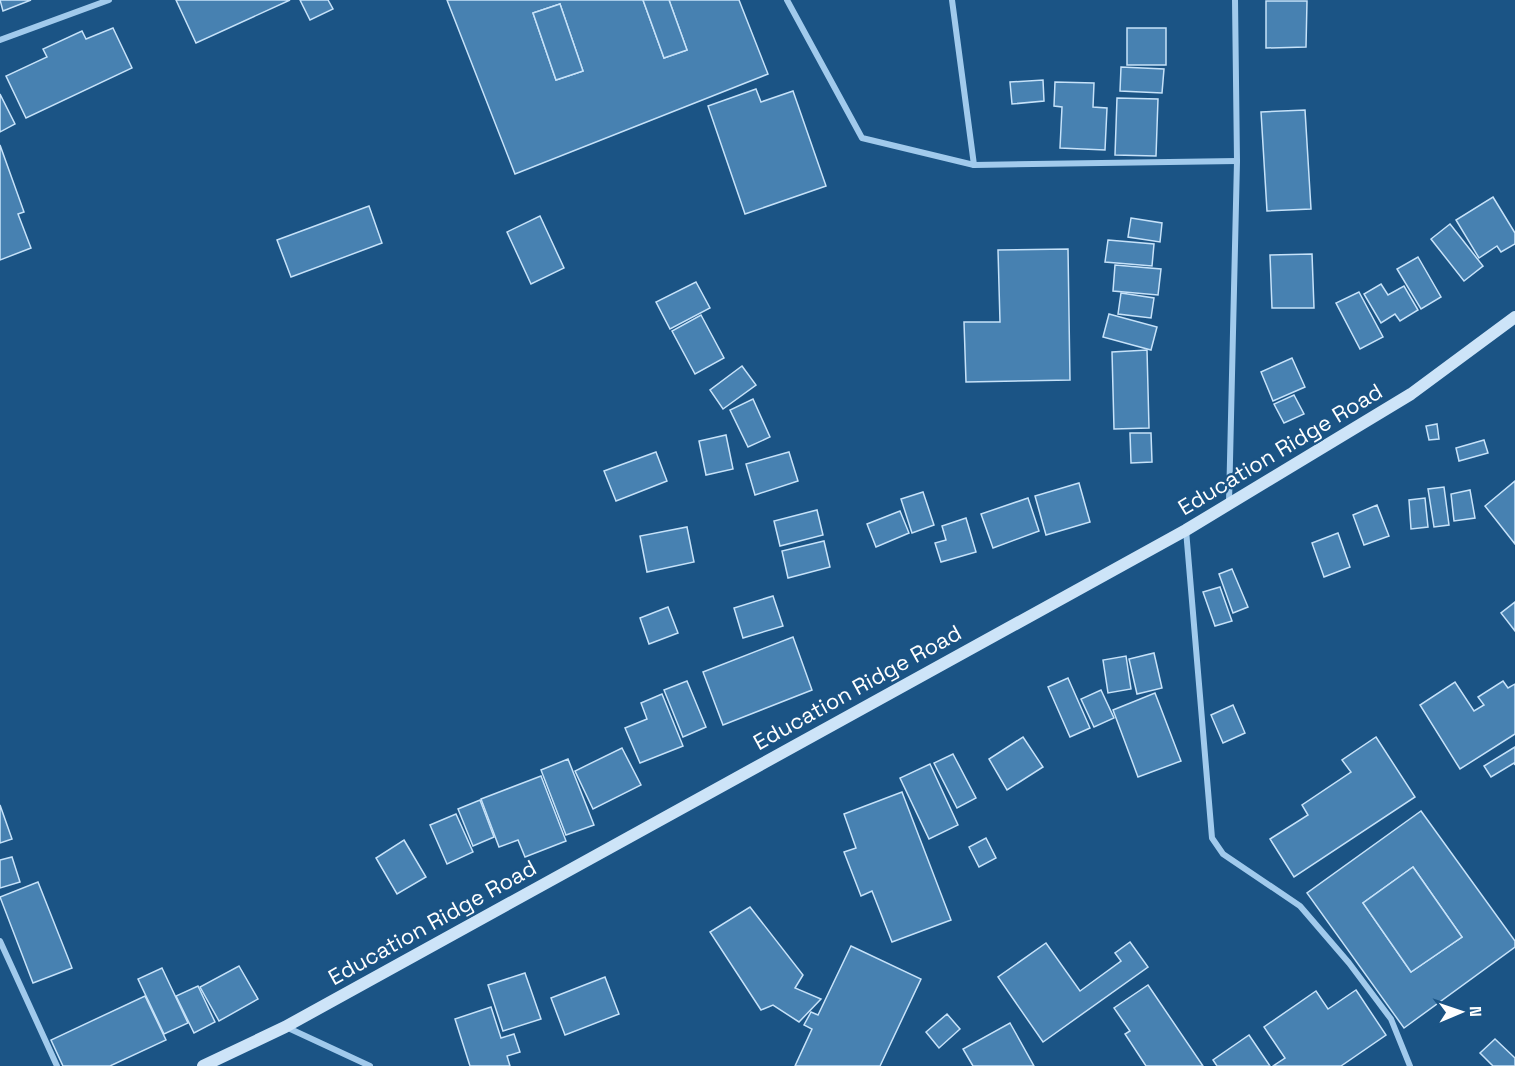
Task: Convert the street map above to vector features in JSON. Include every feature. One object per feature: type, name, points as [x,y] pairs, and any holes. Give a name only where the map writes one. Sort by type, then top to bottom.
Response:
[{"type":"main road","name":"Education Ridge Road","points":[[203,1066],[285,1027],[1186,530],[1411,394],[1515,317]]},
{"type":"street","points":[[0,40],[109,0]]},
{"type":"street","points":[[787,0],[862,138],[974,165],[1237,161]]},
{"type":"street","points":[[952,0],[974,165]]},
{"type":"street","points":[[1229,505],[1237,161],[1235,0]]},
{"type":"street","points":[[1186,530],[1212,838],[1223,854],[1300,906],[1349,963],[1391,1019],[1410,1066]]},
{"type":"street","points":[[0,941],[57,1066]]},
{"type":"street","points":[[285,1027],[370,1066]]},
{"type":"building","points":[[0,0],[31,0],[3,11]]},
{"type":"building","points":[[176,0],[290,0],[196,43]]},
{"type":"building","points":[[300,0],[328,0],[333,9],[310,20]]},
{"type":"building","points":[[447,0],[643,0],[664,58],[687,50],[669,0],[739,0],[768,74],[515,174]],"holes":[[[560,4],[583,71],[556,80],[533,13]]]},
{"type":"building","points":[[643,0],[669,0],[687,50],[664,58]]},
{"type":"building","points":[[1266,1],[1307,1],[1306,47],[1266,48]]},
{"type":"building","points":[[560,4],[583,71],[556,80],[533,13]]},
{"type":"building","points":[[113,28],[132,68],[26,118],[6,76],[47,57],[43,49],[82,31],[86,39]]},
{"type":"building","points":[[1127,28],[1166,28],[1166,65],[1127,65]]},
{"type":"building","points":[[1121,67],[1164,69],[1162,93],[1120,91]]},
{"type":"building","points":[[1043,80],[1044,101],[1012,104],[1010,82]]},
{"type":"building","points":[[1055,82],[1094,83],[1093,107],[1107,108],[1105,150],[1060,148],[1062,107],[1054,106]]},
{"type":"building","points":[[756,89],[761,102],[793,91],[826,186],[745,214],[708,106]]},
{"type":"building","points":[[0,94],[15,124],[0,132]]},
{"type":"building","points":[[1117,98],[1158,99],[1156,156],[1115,155]]},
{"type":"building","points":[[1305,110],[1311,209],[1267,211],[1261,112]]},
{"type":"building","points":[[0,145],[24,212],[18,214],[31,248],[0,260]]},
{"type":"building","points":[[1493,197],[1515,233],[1515,244],[1501,252],[1497,246],[1479,258],[1456,220]]},
{"type":"building","points":[[369,206],[382,243],[291,277],[277,240]]},
{"type":"building","points":[[540,216],[564,268],[531,284],[507,232]]},
{"type":"building","points":[[1131,218],[1162,223],[1160,242],[1128,237]]},
{"type":"building","points":[[1450,224],[1483,266],[1464,281],[1431,239]]},
{"type":"building","points":[[1108,240],[1154,244],[1152,266],[1105,262]]},
{"type":"building","points":[[1068,249],[1070,380],[966,382],[964,322],[1000,322],[998,250]]},
{"type":"building","points":[[1312,254],[1314,308],[1272,308],[1270,255]]},
{"type":"building","points":[[1418,257],[1441,297],[1421,309],[1397,269]]},
{"type":"building","points":[[1115,265],[1161,269],[1158,295],[1113,291]]},
{"type":"building","points":[[696,282],[710,308],[670,329],[656,302]]},
{"type":"building","points":[[1381,284],[1388,295],[1404,286],[1418,310],[1400,321],[1395,314],[1381,323],[1364,294]]},
{"type":"building","points":[[1359,292],[1383,337],[1360,349],[1336,303]]},
{"type":"building","points":[[1121,293],[1154,298],[1151,318],[1118,314]]},
{"type":"building","points":[[1109,314],[1157,327],[1151,350],[1103,337]]},
{"type":"building","points":[[701,315],[724,358],[695,374],[672,331]]},
{"type":"building","points":[[1147,350],[1149,428],[1114,429],[1112,352]]},
{"type":"building","points":[[1292,358],[1305,387],[1273,401],[1261,372]]},
{"type":"building","points":[[742,366],[756,385],[723,409],[710,390]]},
{"type":"building","points":[[1294,395],[1304,414],[1284,423],[1274,404]]},
{"type":"building","points":[[753,399],[770,437],[748,447],[730,410]]},
{"type":"building","points":[[1437,424],[1439,439],[1429,440],[1426,426]]},
{"type":"building","points":[[1130,433],[1151,433],[1152,462],[1131,463]]},
{"type":"building","points":[[726,435],[733,469],[706,475],[699,441]]},
{"type":"building","points":[[1484,440],[1488,453],[1459,461],[1456,448]]},
{"type":"building","points":[[656,452],[667,481],[616,501],[604,471]]},
{"type":"building","points":[[789,452],[798,481],[755,495],[746,464]]},
{"type":"building","points":[[1515,481],[1515,544],[1485,506]]},
{"type":"building","points":[[1079,483],[1090,522],[1046,535],[1035,496]]},
{"type":"building","points":[[1444,487],[1449,525],[1434,527],[1428,489]]},
{"type":"building","points":[[1470,490],[1475,518],[1454,521],[1451,494]]},
{"type":"building","points":[[923,492],[934,525],[912,533],[901,499]]},
{"type":"building","points":[[1028,498],[1039,531],[993,548],[981,514]]},
{"type":"building","points":[[1425,498],[1428,527],[1411,529],[1409,500]]},
{"type":"building","points":[[1377,505],[1389,536],[1364,545],[1353,515]]},
{"type":"building","points":[[817,510],[823,535],[780,546],[774,521]]},
{"type":"building","points":[[900,511],[909,533],[876,547],[867,524]]},
{"type":"building","points":[[966,518],[976,552],[941,562],[935,543],[946,540],[942,526]]},
{"type":"building","points":[[687,527],[694,562],[647,572],[640,536]]},
{"type":"building","points":[[1338,533],[1350,567],[1324,577],[1312,543]]},
{"type":"building","points":[[824,541],[830,567],[788,578],[782,551]]},
{"type":"building","points":[[1232,569],[1248,607],[1233,613],[1219,574]]},
{"type":"building","points":[[1220,587],[1232,621],[1215,626],[1203,592]]},
{"type":"building","points":[[773,596],[783,626],[743,638],[734,608]]},
{"type":"building","points":[[1515,602],[1515,631],[1501,613]]},
{"type":"building","points":[[668,607],[678,633],[649,644],[640,618]]},
{"type":"building","points":[[793,637],[812,690],[723,725],[703,672]]},
{"type":"building","points":[[1154,653],[1162,688],[1137,694],[1129,659]]},
{"type":"building","points":[[1126,656],[1131,689],[1108,693],[1103,660]]},
{"type":"building","points":[[1068,678],[1090,728],[1070,737],[1048,687]]},
{"type":"building","points":[[687,681],[706,727],[683,737],[664,690]]},
{"type":"building","points":[[1503,681],[1508,688],[1515,684],[1515,734],[1460,769],[1420,705],[1455,682],[1474,711],[1484,705],[1478,697]]},
{"type":"building","points":[[1101,690],[1114,718],[1094,727],[1081,699]]},
{"type":"building","points":[[1155,693],[1181,761],[1138,777],[1113,710]]},
{"type":"building","points":[[662,694],[683,746],[640,763],[625,728],[647,719],[641,703]]},
{"type":"building","points":[[1233,705],[1245,733],[1223,743],[1211,715]]},
{"type":"building","points":[[1023,737],[1043,767],[1007,790],[989,759]]},
{"type":"building","points":[[1376,737],[1415,797],[1294,877],[1270,839],[1308,815],[1302,805],[1351,772],[1342,760]]},
{"type":"building","points":[[1515,747],[1515,765],[1514,763],[1491,777],[1484,766]]},
{"type":"building","points":[[622,748],[641,785],[593,809],[575,771]]},
{"type":"building","points":[[953,754],[976,798],[957,808],[934,763]]},
{"type":"building","points":[[568,759],[594,825],[566,835],[541,770]]},
{"type":"building","points":[[930,764],[958,825],[929,839],[900,778]]},
{"type":"building","points":[[541,776],[566,841],[525,857],[518,840],[499,847],[481,799]]},
{"type":"building","points":[[902,792],[951,920],[892,942],[872,891],[861,896],[844,852],[856,848],[844,814]]},
{"type":"building","points":[[480,800],[494,837],[473,846],[458,809]]},
{"type":"building","points":[[0,805],[12,839],[0,843]]},
{"type":"building","points":[[1421,811],[1515,941],[1515,947],[1404,1028],[1307,893]],"holes":[[[1413,867],[1462,937],[1411,972],[1363,903]]]},
{"type":"building","points":[[456,814],[473,852],[447,864],[430,825]]},
{"type":"building","points":[[986,838],[996,858],[979,867],[969,847]]},
{"type":"building","points":[[404,840],[426,877],[397,894],[376,858]]},
{"type":"building","points":[[12,857],[20,882],[0,888],[0,860]]},
{"type":"building","points":[[1413,867],[1462,937],[1411,972],[1363,903]]},
{"type":"building","points":[[38,882],[72,968],[33,983],[0,897]]},
{"type":"building","points":[[750,907],[803,975],[795,988],[821,999],[799,1022],[773,1005],[761,1010],[710,932]]},
{"type":"building","points":[[1130,942],[1148,967],[1043,1042],[998,977],[1046,943],[1080,991],[1121,961],[1115,953]]},
{"type":"building","points":[[851,946],[921,979],[880,1066],[795,1066],[812,1029],[804,1025],[811,1012],[818,1015]]},
{"type":"building","points":[[239,966],[258,999],[219,1021],[200,987]]},
{"type":"building","points":[[162,968],[188,1023],[164,1034],[138,979]]},
{"type":"building","points":[[525,973],[541,1019],[503,1031],[488,985]]},
{"type":"building","points":[[605,977],[619,1014],[565,1035],[551,998]]},
{"type":"building","points":[[1148,985],[1203,1066],[1146,1066],[1125,1034],[1130,1031],[1114,1008]]},
{"type":"building","points":[[198,986],[215,1022],[194,1033],[176,996]]},
{"type":"building","points":[[1356,990],[1386,1035],[1341,1066],[1273,1066],[1285,1058],[1264,1027],[1316,991],[1328,1009]]},
{"type":"building","points":[[145,996],[166,1040],[110,1066],[63,1066],[51,1040]]},
{"type":"building","points":[[491,1007],[501,1038],[514,1034],[520,1052],[507,1056],[510,1066],[470,1066],[455,1019]]},
{"type":"building","points":[[947,1014],[960,1029],[939,1048],[926,1032]]},
{"type":"building","points":[[1010,1023],[1034,1066],[973,1066],[963,1049]]},
{"type":"building","points":[[1249,1035],[1270,1066],[1217,1066],[1213,1060]]},
{"type":"building","points":[[1495,1039],[1515,1058],[1515,1066],[1493,1066],[1480,1053]]}]
